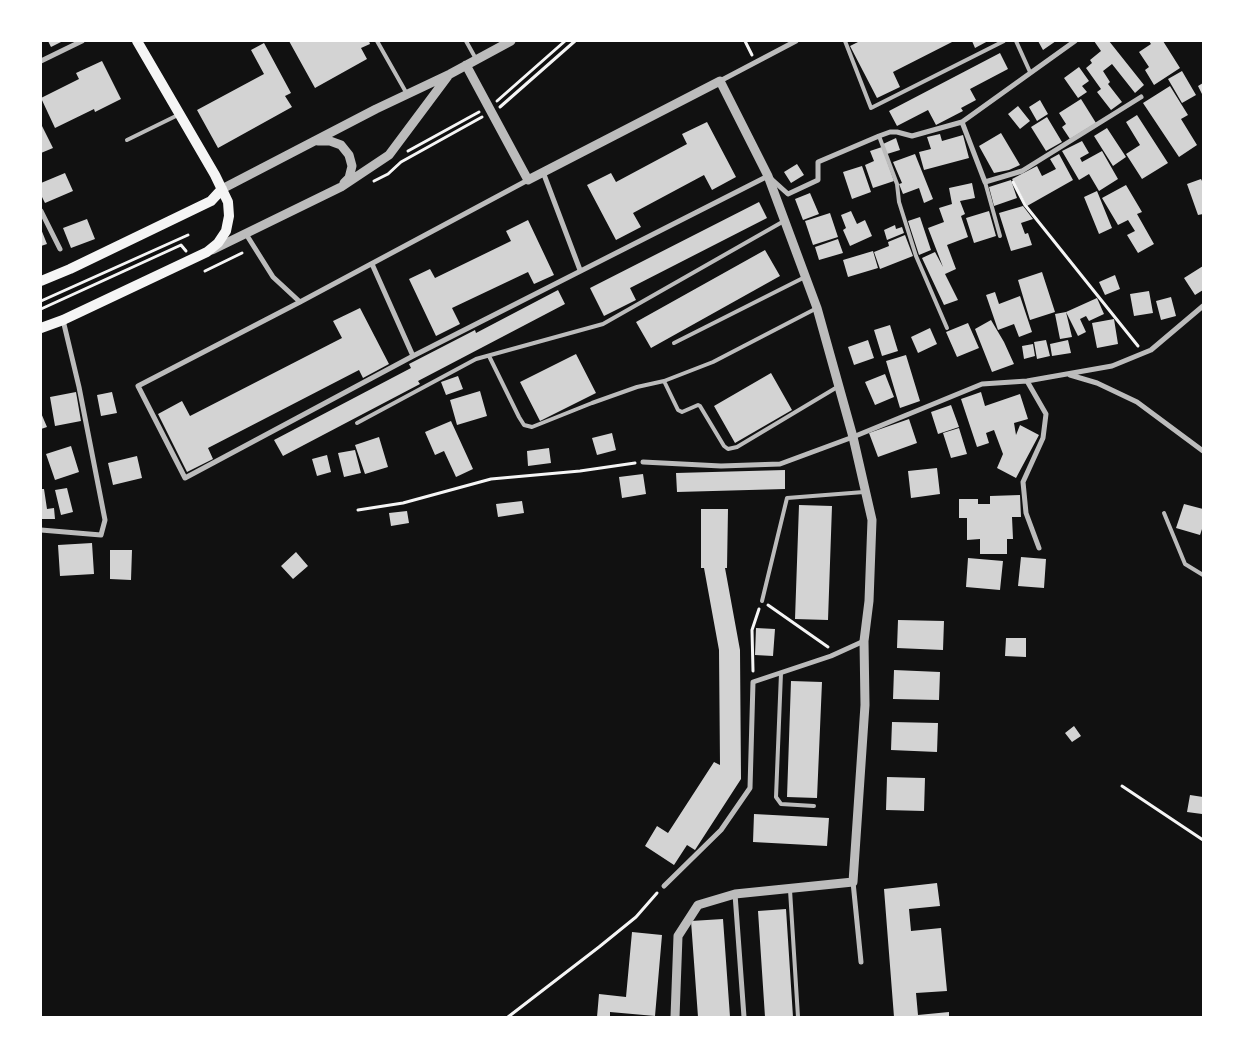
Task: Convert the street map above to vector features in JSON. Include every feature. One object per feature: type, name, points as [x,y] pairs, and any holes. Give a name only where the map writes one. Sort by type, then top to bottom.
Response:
[{"type":"main road","points":[[41,328],[63,320],[207,252],[218,243],[226,231],[229,216],[228,202],[222,189],[137,41]]},
{"type":"main road","points":[[41,282],[211,201],[222,189]]},
{"type":"street","points":[[41,61],[82,41]]},
{"type":"street","points":[[222,189],[376,109],[450,74],[511,41]]},
{"type":"street","points":[[768,176],[413,356],[185,478],[138,386],[796,41]]},
{"type":"street","points":[[768,176],[788,194],[818,180],[818,162],[879,136],[890,132],[912,136],[962,122],[1074,41]]},
{"type":"street","points":[[466,65],[528,180]]},
{"type":"street","points":[[207,252],[341,187],[389,155],[450,74]]},
{"type":"street","points":[[720,81],[768,176],[817,308],[853,437],[872,520],[869,601],[864,641],[865,705],[853,882],[861,962]]},
{"type":"street","points":[[962,122],[985,182],[1022,171],[1141,97]]},
{"type":"street","points":[[317,141],[330,141],[341,145],[349,154],[352,166],[349,178],[341,187]]},
{"type":"street","points":[[543,172],[580,270]]},
{"type":"street","points":[[41,211],[60,250]]},
{"type":"street","points":[[246,234],[273,277],[300,302]]},
{"type":"street","points":[[372,264],[413,356]]},
{"type":"street","points":[[643,462],[721,466],[780,464],[853,437],[982,384],[1027,382],[1112,366],[1151,350],[1203,306]]},
{"type":"street","points":[[41,530],[101,535],[105,520],[79,387],[63,320]]},
{"type":"street","points":[[1067,374],[1097,383],[1137,402],[1203,451]]},
{"type":"street","points":[[1027,382],[1046,414],[1043,438],[1023,482],[1026,513],[1039,548]]},
{"type":"street","points":[[664,886],[721,830],[750,788],[753,682],[837,654],[864,641]]},
{"type":"street","points":[[674,1017],[678,936],[698,905],[735,894],[790,890],[853,882]]},
{"type":"street","points":[[735,894],[744,1017]]},
{"type":"lane","points":[[377,41],[407,94]]},
{"type":"lane","points":[[466,41],[476,59]]},
{"type":"lane","points":[[845,41],[872,108],[1004,41]]},
{"type":"lane","points":[[1016,41],[1030,72]]},
{"type":"lane","points":[[127,140],[180,114]]},
{"type":"lane","points":[[879,136],[897,184],[899,202],[911,242],[947,328]]},
{"type":"lane","points":[[985,182],[1000,236]]},
{"type":"lane","points":[[356,423],[476,360],[603,324],[784,221]]},
{"type":"lane","points":[[674,343],[805,277]]},
{"type":"lane","points":[[489,356],[519,417],[524,425],[532,427],[637,387],[664,381],[713,362],[817,308]]},
{"type":"lane","points":[[664,381],[678,410],[682,412],[698,405],[700,406],[724,446],[728,449],[737,447],[839,386]]},
{"type":"lane","points":[[762,600],[787,498],[866,491]]},
{"type":"lane","points":[[1164,513],[1185,564],[1203,575]]},
{"type":"lane","points":[[781,673],[776,797],[781,804],[814,806]]},
{"type":"lane","points":[[790,890],[798,1017]]},
{"type":"path","points":[[501,99],[565,41]]},
{"type":"path","points":[[372,182],[388,174],[400,162],[504,104],[575,41]]},
{"type":"path","points":[[745,41],[746,43],[749,41]]},
{"type":"path","points":[[403,154],[481,110]]},
{"type":"path","points":[[1009,175],[1025,205],[1144,353]]},
{"type":"path","points":[[41,301],[188,235]]},
{"type":"path","points":[[41,309],[181,245],[184,247]]},
{"type":"path","points":[[205,271],[242,253]]},
{"type":"path","points":[[358,510],[403,503],[491,479],[580,471],[643,462]]},
{"type":"path","points":[[753,682],[752,630],[762,600],[837,654]]},
{"type":"path","points":[[1122,786],[1203,840]]},
{"type":"path","points":[[508,1017],[636,917],[664,886]]},
{"type":"building","points":[[48,41],[63,41],[51,47]]},
{"type":"building","points":[[289,41],[369,41],[370,44],[361,48],[367,59],[315,88]]},
{"type":"building","points":[[860,41],[954,41],[893,72],[900,87],[877,98],[850,46]]},
{"type":"building","points":[[972,41],[988,41],[975,48]]},
{"type":"building","points":[[1038,41],[1056,41],[1043,50]]},
{"type":"building","points":[[1094,41],[1109,41],[1144,85],[1135,93],[1112,64],[1103,71],[1110,82],[1108,84],[1122,102],[1111,110],[1097,92],[1101,89],[1086,68],[1092,63],[1090,60],[1101,51]]},
{"type":"building","points":[[1149,41],[1163,41],[1180,68],[1154,85],[1145,70],[1149,67],[1139,52],[1151,44]]},
{"type":"building","points":[[264,43],[291,93],[285,96],[292,107],[218,148],[197,110],[264,74],[251,50]]},
{"type":"building","points":[[1000,53],[1008,69],[970,89],[976,100],[961,108],[963,111],[936,125],[928,110],[897,126],[889,111]]},
{"type":"building","points":[[102,61],[121,99],[95,112],[94,109],[55,128],[41,98],[79,79],[76,73]]},
{"type":"building","points":[[1079,67],[1089,81],[1082,86],[1087,92],[1078,98],[1064,78]]},
{"type":"building","points":[[1182,71],[1196,95],[1182,103],[1168,79]]},
{"type":"building","points":[[1203,83],[1203,96],[1198,86]]},
{"type":"building","points":[[1170,86],[1188,115],[1181,119],[1197,145],[1179,157],[1143,103]]},
{"type":"building","points":[[1081,99],[1096,123],[1070,139],[1062,127],[1066,124],[1059,113]]},
{"type":"building","points":[[1040,100],[1048,114],[1037,121],[1029,107]]},
{"type":"building","points":[[1018,106],[1030,121],[1020,129],[1008,114]]},
{"type":"building","points":[[1137,115],[1168,163],[1142,179],[1126,154],[1140,145],[1126,122]]},
{"type":"building","points":[[1047,117],[1062,142],[1046,151],[1031,127]]},
{"type":"building","points":[[707,122],[736,177],[712,190],[704,175],[633,213],[641,227],[616,240],[587,185],[611,173],[616,182],[687,144],[682,134]]},
{"type":"building","points":[[41,124],[53,148],[41,153]]},
{"type":"building","points":[[1107,128],[1126,157],[1113,166],[1094,136]]},
{"type":"building","points":[[1001,133],[1020,165],[1009,170],[994,173],[979,146]]},
{"type":"building","points":[[940,134],[942,141],[963,135],[969,158],[924,170],[919,152],[931,149],[927,137]]},
{"type":"building","points":[[896,138],[900,150],[887,154],[883,144]]},
{"type":"building","points":[[1082,141],[1089,153],[1080,158],[1082,162],[1102,151],[1118,179],[1099,191],[1089,174],[1079,180],[1062,151]]},
{"type":"building","points":[[882,147],[894,181],[873,188],[865,165],[874,161],[870,151]]},
{"type":"building","points":[[915,154],[933,199],[924,203],[919,188],[903,194],[899,184],[902,183],[893,162]]},
{"type":"building","points":[[1059,154],[1073,180],[1027,206],[1012,179],[1037,166],[1042,176],[1056,169],[1050,159]]},
{"type":"building","points":[[797,164],[804,175],[791,183],[784,172]]},
{"type":"building","points":[[862,166],[871,192],[852,199],[843,172]]},
{"type":"building","points":[[65,173],[73,191],[45,203],[41,195],[41,183]]},
{"type":"building","points":[[1201,179],[1203,183],[1203,214],[1198,215],[1187,184]]},
{"type":"building","points":[[1011,180],[1017,198],[994,206],[989,187]]},
{"type":"building","points":[[972,183],[975,198],[960,201],[965,214],[961,216],[968,237],[947,245],[956,269],[945,274],[958,300],[944,305],[922,258],[935,252],[943,267],[928,228],[944,222],[939,208],[952,204],[949,188]]},
{"type":"building","points":[[1126,185],[1142,212],[1137,214],[1154,244],[1138,253],[1127,235],[1135,231],[1128,220],[1118,225],[1102,198]]},
{"type":"building","points":[[1097,191],[1112,228],[1099,234],[1084,197]]},
{"type":"building","points":[[810,193],[819,214],[803,220],[795,199]]},
{"type":"building","points":[[759,202],[767,218],[630,288],[636,300],[604,316],[590,288]]},
{"type":"building","points":[[1023,206],[1033,219],[1021,223],[1025,234],[1028,233],[1032,245],[1011,251],[999,213]]},
{"type":"building","points":[[851,211],[857,224],[865,220],[872,236],[850,246],[843,230],[846,228],[841,215]]},
{"type":"building","points":[[989,211],[996,236],[974,243],[966,218]]},
{"type":"building","points":[[830,213],[838,237],[813,245],[805,221]]},
{"type":"building","points":[[920,217],[931,250],[919,255],[908,221]]},
{"type":"building","points":[[87,219],[95,239],[71,248],[63,228]]},
{"type":"building","points":[[528,220],[554,275],[534,284],[528,272],[452,308],[460,324],[436,336],[409,279],[430,269],[435,278],[511,241],[506,231]]},
{"type":"building","points":[[895,225],[896,229],[902,227],[904,233],[887,240],[884,230]]},
{"type":"building","points":[[41,229],[47,244],[41,246]]},
{"type":"building","points":[[905,235],[913,256],[880,269],[874,252],[889,246],[888,242]]},
{"type":"building","points":[[838,239],[843,253],[819,260],[815,247]]},
{"type":"building","points":[[765,250],[780,276],[651,348],[636,322]]},
{"type":"building","points":[[873,251],[878,268],[848,277],[843,260]]},
{"type":"building","points":[[1203,266],[1203,290],[1195,295],[1184,278]]},
{"type":"building","points":[[1042,272],[1055,312],[1030,320],[1018,280]]},
{"type":"building","points":[[1115,275],[1120,289],[1105,295],[1099,282]]},
{"type":"building","points":[[558,290],[565,304],[418,381],[420,384],[283,456],[274,440],[411,368],[409,364],[475,330],[476,333]]},
{"type":"building","points":[[1149,291],[1153,313],[1134,316],[1130,294]]},
{"type":"building","points":[[995,292],[999,304],[1020,296],[1032,332],[1019,337],[1014,324],[998,330],[986,295]]},
{"type":"building","points":[[1171,297],[1176,316],[1161,320],[1156,301]]},
{"type":"building","points":[[1097,298],[1104,314],[1089,321],[1086,316],[1080,319],[1086,332],[1078,336],[1066,312]]},
{"type":"building","points":[[360,308],[389,364],[363,378],[359,370],[208,448],[213,459],[187,472],[158,414],[182,401],[190,416],[342,338],[333,321]]},
{"type":"building","points":[[1066,312],[1072,337],[1060,339],[1055,314]]},
{"type":"building","points":[[1114,319],[1118,344],[1097,348],[1092,323]]},
{"type":"building","points":[[991,320],[1014,364],[992,372],[975,329]]},
{"type":"building","points":[[968,323],[979,348],[957,357],[946,332]]},
{"type":"building","points":[[890,325],[898,351],[882,356],[874,330]]},
{"type":"building","points":[[930,328],[937,344],[918,353],[911,337]]},
{"type":"building","points":[[868,340],[874,358],[854,365],[848,347]]},
{"type":"building","points":[[1046,340],[1050,356],[1037,359],[1034,342]]},
{"type":"building","points":[[1068,340],[1071,353],[1052,356],[1050,344]]},
{"type":"building","points":[[1033,344],[1035,356],[1024,359],[1022,346]]},
{"type":"building","points":[[576,354],[596,393],[540,421],[520,382]]},
{"type":"building","points":[[906,355],[920,401],[900,408],[886,361]]},
{"type":"building","points":[[771,373],[792,410],[735,443],[714,406]]},
{"type":"building","points":[[885,374],[894,397],[875,405],[865,382]]},
{"type":"building","points":[[458,376],[463,389],[446,395],[441,382]]},
{"type":"building","points":[[480,391],[487,416],[457,425],[450,400]]},
{"type":"building","points":[[76,392],[81,421],[55,426],[50,397]]},
{"type":"building","points":[[112,392],[117,413],[101,416],[97,395]]},
{"type":"building","points":[[981,392],[985,406],[1020,394],[1028,419],[1014,423],[1016,435],[1020,425],[1039,435],[1016,478],[997,468],[1003,454],[994,430],[986,433],[989,443],[977,447],[961,399]]},
{"type":"building","points":[[951,405],[959,427],[938,434],[931,412]]},
{"type":"building","points":[[41,413],[47,427],[41,429]]},
{"type":"building","points":[[909,419],[917,443],[878,457],[869,433]]},
{"type":"building","points":[[451,421],[473,469],[456,477],[444,451],[435,455],[425,432]]},
{"type":"building","points":[[959,428],[967,454],[951,458],[943,433]]},
{"type":"building","points":[[612,433],[616,450],[597,455],[592,438]]},
{"type":"building","points":[[379,437],[388,467],[365,474],[355,445]]},
{"type":"building","points":[[71,446],[79,472],[55,480],[46,454]]},
{"type":"building","points":[[549,448],[551,463],[528,466],[527,451]]},
{"type":"building","points":[[355,450],[361,473],[344,477],[338,453]]},
{"type":"building","points":[[327,455],[331,472],[317,476],[312,459]]},
{"type":"building","points":[[137,456],[142,478],[113,485],[108,463]]},
{"type":"building","points":[[937,468],[940,494],[911,498],[908,471]]},
{"type":"building","points":[[785,470],[785,489],[677,492],[676,473]]},
{"type":"building","points":[[643,474],[646,494],[622,498],[619,477]]},
{"type":"building","points":[[67,488],[73,512],[61,515],[55,490]]},
{"type":"building","points":[[41,489],[44,489],[47,509],[54,508],[55,519],[41,519]]},
{"type":"building","points":[[1020,495],[1021,517],[1012,517],[1013,539],[1007,539],[1007,554],[980,554],[980,539],[967,540],[967,518],[959,518],[959,499],[978,499],[978,504],[990,504],[990,496]]},
{"type":"building","points":[[522,501],[524,513],[498,517],[496,504]]},
{"type":"building","points":[[1184,504],[1203,509],[1203,526],[1200,535],[1176,528]]},
{"type":"building","points":[[799,505],[832,506],[828,620],[795,619]]},
{"type":"building","points":[[701,509],[728,509],[727,568],[725,568],[740,650],[741,779],[695,850],[687,845],[674,865],[645,846],[657,826],[668,833],[714,762],[720,765],[719,650],[704,568],[701,568]]},
{"type":"building","points":[[407,511],[409,523],[391,526],[389,513]]},
{"type":"building","points":[[92,543],[94,574],[60,576],[58,545]]},
{"type":"building","points":[[110,550],[132,550],[131,580],[110,579]]},
{"type":"building","points":[[296,552],[308,566],[293,579],[281,566]]},
{"type":"building","points":[[1021,557],[1046,559],[1044,588],[1018,586]]},
{"type":"building","points":[[968,558],[1003,561],[1000,590],[966,587]]},
{"type":"building","points":[[898,620],[944,621],[943,650],[897,648]]},
{"type":"building","points":[[756,628],[775,629],[773,656],[755,655]]},
{"type":"building","points":[[1006,638],[1026,638],[1026,657],[1005,656]]},
{"type":"building","points":[[894,670],[940,672],[939,700],[893,699]]},
{"type":"building","points":[[791,681],[822,682],[817,798],[787,797]]},
{"type":"building","points":[[892,722],[938,723],[937,752],[891,750]]},
{"type":"building","points":[[1074,726],[1081,736],[1072,742],[1065,733]]},
{"type":"building","points":[[887,777],[925,778],[924,811],[886,810]]},
{"type":"building","points":[[1190,795],[1203,797],[1202,814],[1187,812]]},
{"type":"building","points":[[754,814],[829,818],[827,846],[753,842]]},
{"type":"building","points":[[937,883],[940,906],[909,909],[911,931],[941,928],[947,991],[916,993],[918,1015],[949,1012],[949,1017],[894,1017],[884,889]]},
{"type":"building","points":[[786,909],[793,1017],[765,1017],[758,911]]},
{"type":"building","points":[[723,919],[730,1017],[698,1017],[691,921]]},
{"type":"building","points":[[632,932],[662,935],[655,1016],[610,1012],[610,1017],[597,1017],[599,994],[626,997]]}]
